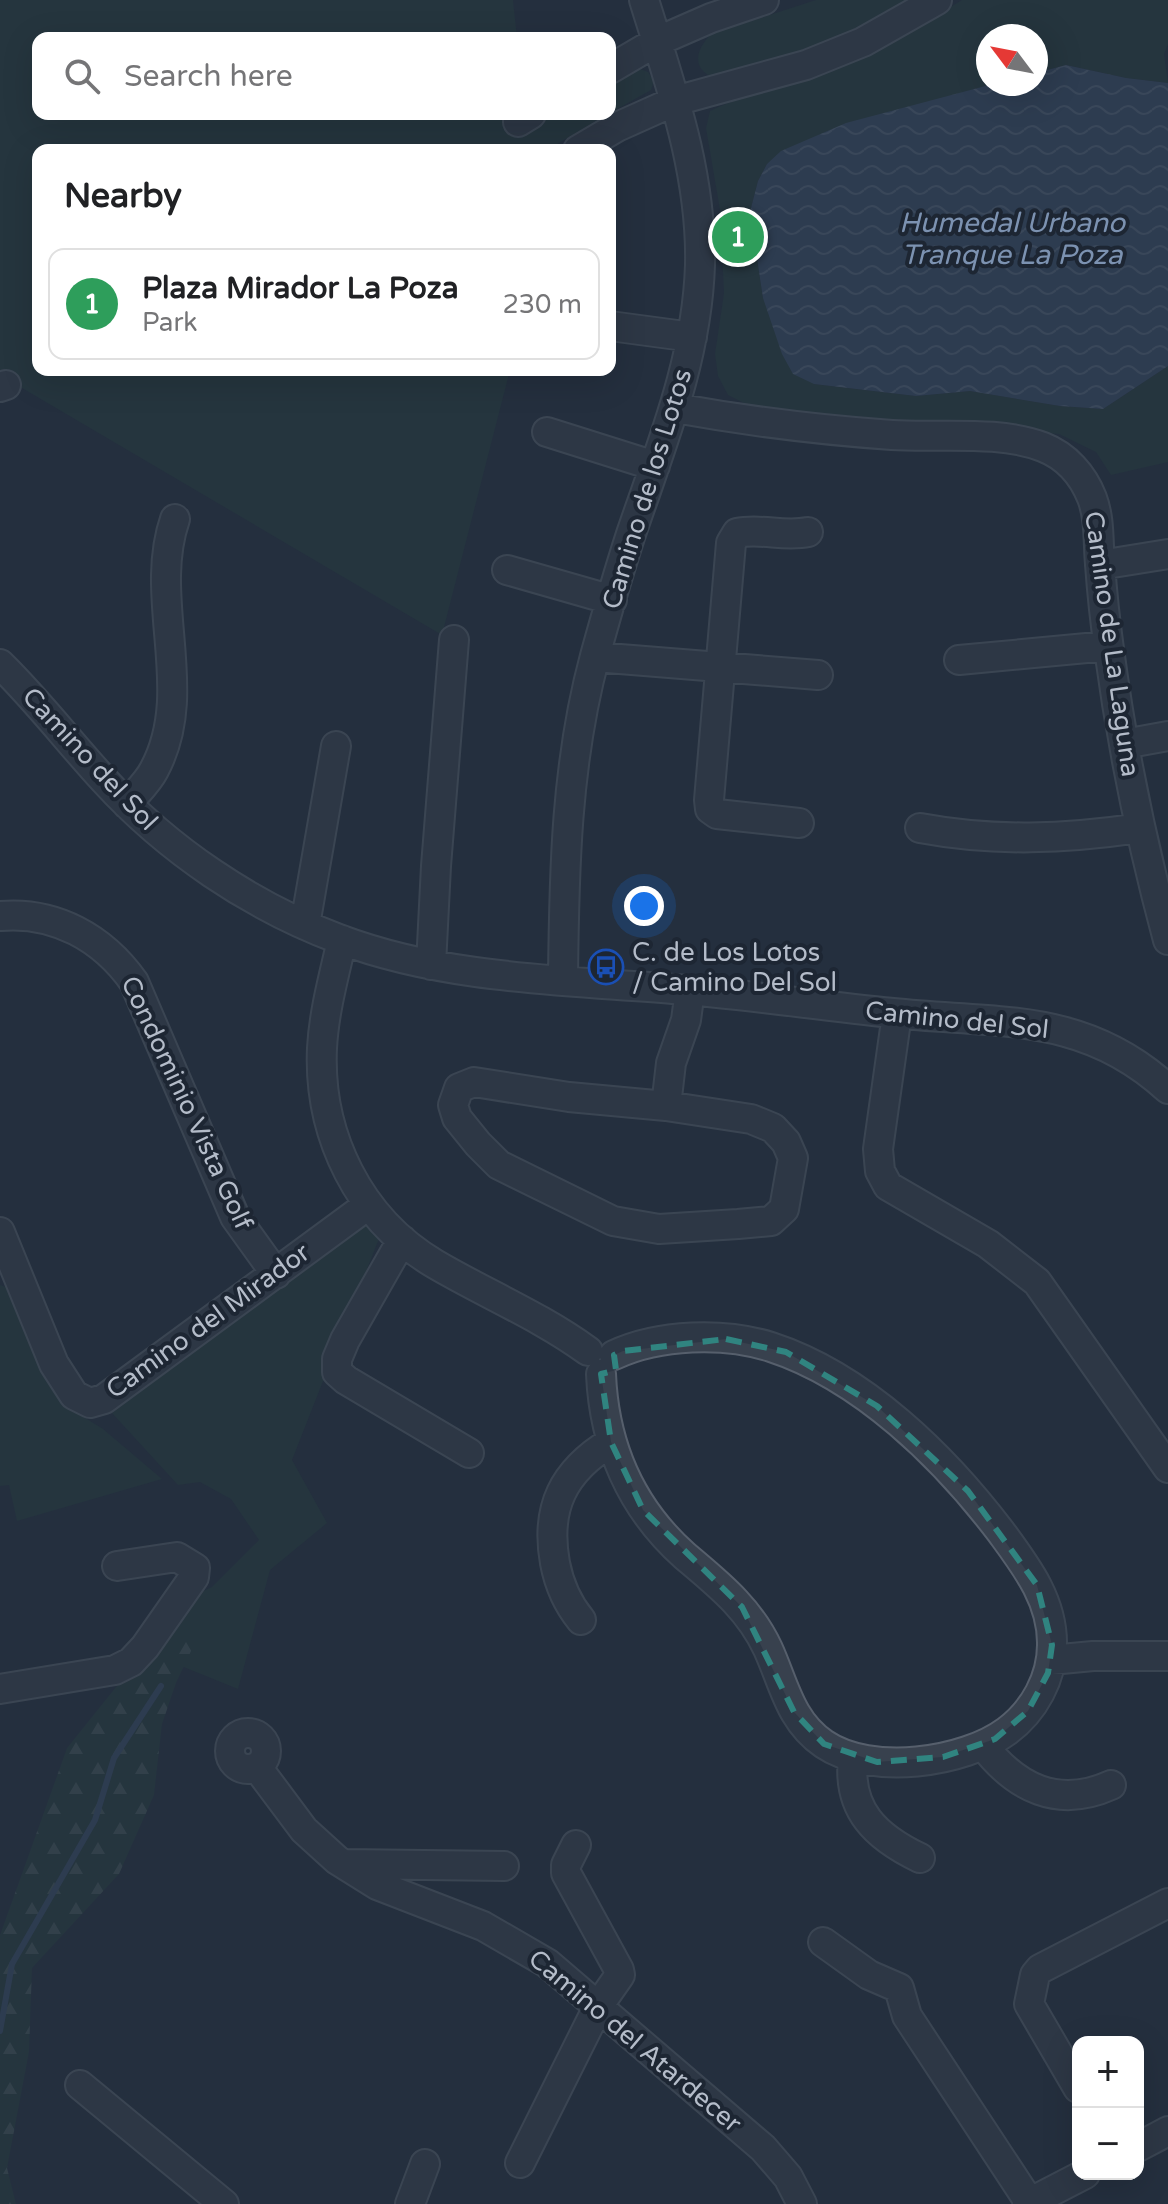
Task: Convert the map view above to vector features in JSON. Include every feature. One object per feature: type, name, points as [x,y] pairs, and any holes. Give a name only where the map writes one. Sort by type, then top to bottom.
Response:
[{"type":"street","name":"Camino de los Lotos","points":[[563,981],[568,815],[576,744],[595,657],[675,408],[692,337],[700,266],[696,183],[644,0]]},
{"type":"street","points":[[616,65],[656,42],[711,18],[764,0]]},
{"type":"street","points":[[588,144],[617,127],[675,101],[806,65],[863,42],[937,0]]},
{"type":"street","points":[[616,327],[692,337]]},
{"type":"street","name":"Camino de La Laguna","points":[[675,408],[719,417],[892,435],[1031,443],[1046,448],[1072,466],[1088,489],[1096,516],[1108,646],[1124,744],[1140,828],[1168,940]]},
{"type":"street","points":[[547,432],[655,466]]},
{"type":"street","points":[[127,804],[154,772],[164,747],[172,708],[171,648],[164,573],[175,519]]},
{"type":"street","points":[[799,823],[717,814],[710,809],[731,543],[737,533],[747,531],[792,535],[808,532]]},
{"type":"street","points":[[1100,565],[1168,554]]},
{"type":"street","points":[[507,570],[612,600]]},
{"type":"street","points":[[431,965],[454,640]]},
{"type":"street","name":"Camino del Sol","points":[[0,643],[8,672],[127,804],[201,866],[235,888],[305,925],[342,940],[431,965],[473,972],[682,989],[897,1014],[1009,1020],[1089,1040],[1161,1076]]},
{"type":"street","points":[[959,660],[1108,646]]},
{"type":"street","points":[[595,657],[818,675]]},
{"type":"street","points":[[1124,744],[1168,736]]},
{"type":"street","points":[[305,925],[336,746]]},
{"type":"street","points":[[920,828],[1010,839],[1073,837],[1140,828]]},
{"type":"street","name":"Condominio Vista Golf","points":[[0,916],[16,914],[48,919],[80,931],[119,961],[134,982],[235,1217],[276,1274]]},
{"type":"street","points":[[342,940],[325,1020],[322,1049],[324,1089],[332,1133],[341,1157],[368,1205],[402,1240],[433,1263],[539,1318],[601,1360]]},
{"type":"street","points":[[666,1106],[671,1063],[686,1020],[682,989]]},
{"type":"street","points":[[897,1014],[878,1149],[880,1171],[888,1186],[988,1244],[1037,1282],[1168,1468]]},
{"type":"street","points":[[474,1082],[569,1097],[666,1106],[751,1119],[773,1128],[786,1142],[793,1158],[784,1209],[771,1221],[738,1224],[659,1229],[613,1221],[499,1165],[457,1118],[453,1105],[459,1088],[474,1082]]},
{"type":"street","name":"Camino del Mirador","points":[[0,1232],[54,1364],[74,1395],[90,1403],[104,1399],[368,1205]]},
{"type":"street","points":[[402,1240],[345,1340],[337,1359],[337,1372],[469,1453]]},
{"type":"street","points":[[705,1338],[748,1341],[786,1352],[852,1388],[901,1425],[946,1467],[1018,1556],[1037,1585],[1051,1630],[1051,1660],[1043,1685],[1028,1711],[1006,1732],[983,1745],[943,1757],[877,1762],[853,1758],[824,1744],[802,1724],[787,1700],[770,1653],[751,1620],[731,1595],[656,1527],[630,1488],[611,1442],[602,1396],[601,1360],[634,1347],[668,1341],[705,1338]]},
{"type":"street","points":[[581,1620],[568,1602],[557,1573],[552,1520],[567,1481],[583,1461],[611,1442]]},
{"type":"street","points":[[0,1689],[115,1670],[131,1662],[194,1577],[195,1568],[177,1557],[117,1566]]},
{"type":"street","points":[[1051,1660],[1093,1656],[1168,1656]]},
{"type":"street","points":[[983,1745],[1003,1769],[1046,1793],[1086,1795],[1111,1785]]},
{"type":"street","points":[[853,1758],[852,1788],[864,1816],[888,1840],[920,1858]]},
{"type":"street","name":"Camino del Atardecer","points":[[257,1767],[304,1830],[343,1864],[377,1885],[461,1916],[505,1937],[547,1963],[763,2148],[788,2177],[802,2204]]},
{"type":"street","points":[[520,2163],[599,2005],[620,1975],[566,1873],[566,1865],[576,1845]]},
{"type":"street","points":[[343,1864],[504,1866]]},
{"type":"street","points":[[1072,2065],[1067,2045],[1029,2004],[1035,1975],[1040,1969],[1168,1903]]},
{"type":"street","points":[[823,1942],[869,1975],[899,1988],[907,2016],[1028,2203],[1073,2180]]},
{"type":"street","points":[[80,2085],[224,2204]]},
{"type":"street","points":[[1144,2144],[1168,2131]]},
{"type":"street","points":[[410,2204],[425,2164]]},
{"type":"highlighted area","points":[[726,1339],[786,1352],[877,1406],[968,1491],[1037,1585],[1052,1645],[1048,1673],[1028,1711],[995,1739],[943,1757],[877,1762],[824,1744],[794,1712],[742,1607],[643,1510],[611,1442],[601,1374],[616,1370],[614,1355],[623,1351]]},
{"type":"green space","points":[[0,0],[513,0],[516,32],[32,32],[32,120],[527,120],[528,129],[542,120],[598,120],[557,144],[32,144],[32,376],[508,376],[442,635],[0,375]]},
{"type":"green space","points":[[816,0],[917,0],[854,34],[720,80],[700,67],[701,48],[711,34]]},
{"type":"green space","points":[[962,0],[1168,0],[1168,44],[1164,54],[1168,83],[1066,65],[1048,70],[1048,24],[976,24],[976,89],[936,100],[767,164],[758,181],[750,212],[763,298],[814,384],[916,396],[970,391],[1060,406],[1103,409],[1168,366],[1168,462],[1111,475],[1096,452],[1059,434],[752,407],[728,395],[718,376],[715,354],[724,293],[720,210],[706,128],[710,111],[844,63]]},
{"type":"green space","points":[[633,66],[648,72],[654,81],[651,90],[616,110],[616,76]]},
{"type":"green space","points":[[361,1226],[369,1226],[380,1236],[292,1460],[327,1523],[270,1570],[238,1689],[154,1655],[193,1596],[212,1587],[259,1540],[231,1499],[200,1482],[178,1485],[112,1413]]},
{"type":"green space","points":[[0,1285],[9,1288],[64,1405],[103,1429],[162,1479],[17,1521],[9,1485],[0,1486]]},
{"type":"green space","points":[[207,1617],[176,1683],[162,1724],[154,1795],[119,1874],[32,1968],[29,2052],[7,2168],[16,2204],[0,2204],[0,1935],[67,1748],[116,1687]]},
{"type":"water","name":"Humedal Urbano Tranque La Poza","points":[[1066,65],[1168,83],[1168,366],[1103,409],[1060,406],[970,391],[916,396],[814,384],[793,374],[782,354],[763,298],[750,212],[758,181],[767,164],[781,151],[846,123],[976,89],[976,96],[1048,96],[1048,70]]},
{"type":"waterway","points":[[0,2031],[12,1964],[95,1820],[114,1758],[161,1686]]},
{"type":"place","name":"Plaza Mirador La Poza","points":[[738,237]]},
{"type":"place","name":"C. de Los Lotos / Camino Del Sol","points":[[606,967]]}]
